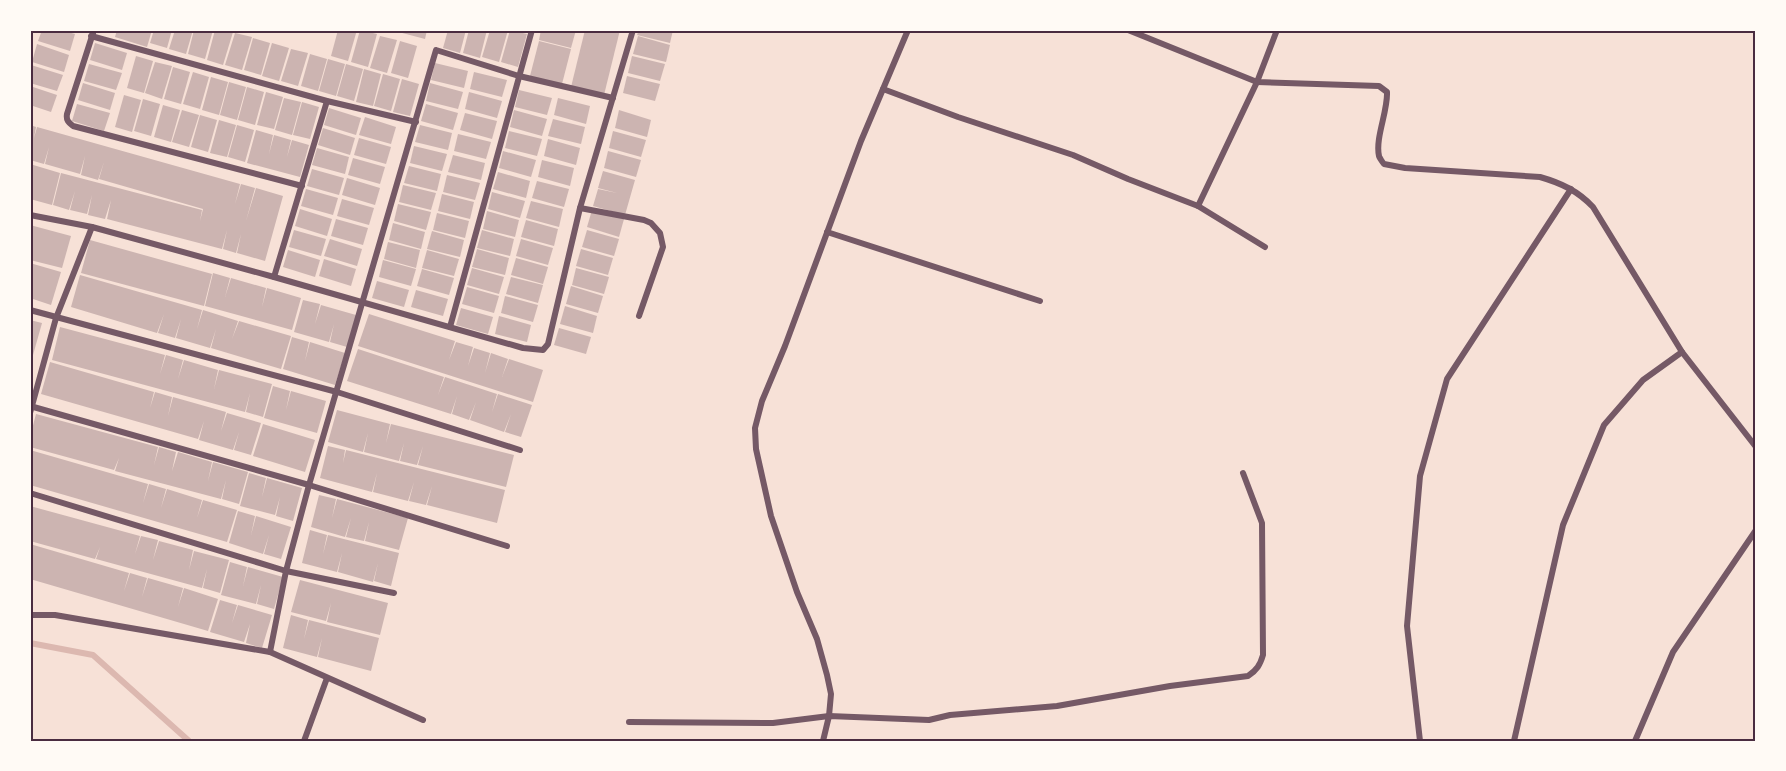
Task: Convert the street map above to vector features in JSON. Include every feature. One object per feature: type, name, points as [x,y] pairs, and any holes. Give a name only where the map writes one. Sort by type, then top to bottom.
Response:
[{"type":"street","points":[[450,327],[532,30]]},
{"type":"street","points":[[30,215],[92,227],[523,348],[543,350],[548,344],[580,208],[633,30]]},
{"type":"street","points":[[823,741],[831,694],[827,675],[817,639],[797,592],[771,516],[756,449],[756,428],[762,401],[785,346],[861,141],[908,30]]},
{"type":"street","points":[[1128,30],[1257,82],[1379,86],[1387,92],[1388,101],[1380,139],[1379,156],[1384,164],[1405,168],[1540,177],[1555,181],[1580,194],[1593,207],[1682,352],[1756,447]]},
{"type":"street","points":[[1198,206],[1257,82],[1277,30]]},
{"type":"street","points":[[302,186],[68,123],[67,114],[93,33],[327,101],[416,122]]},
{"type":"street","points":[[270,652],[286,571],[309,485],[436,50],[519,76],[613,98]]},
{"type":"street","points":[[883,89],[958,117],[1073,155],[1198,206],[1265,247]]},
{"type":"street","points":[[274,277],[327,101]]},
{"type":"street","points":[[1420,741],[1407,626],[1420,476],[1447,379],[1571,189]]},
{"type":"street","points":[[580,208],[644,220],[651,223],[660,233],[663,247],[639,315]]},
{"type":"street","points":[[92,227],[56,318],[31,408],[309,485],[507,546]]},
{"type":"street","points":[[827,232],[1040,301]]},
{"type":"street","points":[[30,310],[337,392],[520,450]]},
{"type":"street","points":[[1514,741],[1563,525],[1604,425],[1643,380],[1682,352]]},
{"type":"street","points":[[629,722],[773,723],[829,716],[929,720],[950,715],[1057,706],[1170,686],[1248,676],[1261,663],[1263,654],[1262,523],[1244,473]]},
{"type":"street","points":[[30,493],[286,571],[394,593]]},
{"type":"street","points":[[1635,741],[1673,652],[1756,530]]},
{"type":"street","points":[[30,615],[55,615],[270,652],[423,720]]},
{"type":"street","points":[[304,741],[327,678]]},
{"type":"building","points":[[42,30],[61,30],[75,34],[70,51],[38,41]]},
{"type":"building","points":[[117,30],[152,30],[147,47],[115,37]]},
{"type":"building","points":[[154,30],[172,30],[167,48],[150,43]]},
{"type":"building","points":[[175,30],[193,30],[186,54],[169,49]]},
{"type":"building","points":[[194,30],[213,30],[205,59],[188,54]]},
{"type":"building","points":[[215,30],[233,32],[223,65],[207,60]]},
{"type":"building","points":[[338,30],[357,30],[348,61],[331,56]]},
{"type":"building","points":[[360,30],[377,34],[368,67],[351,62]]},
{"type":"building","points":[[391,30],[427,30],[425,39]]},
{"type":"building","points":[[448,30],[466,30],[460,53],[443,48]]},
{"type":"building","points":[[469,30],[487,30],[480,58],[463,53]]},
{"type":"building","points":[[490,30],[508,30],[499,62],[482,57]]},
{"type":"building","points":[[510,30],[527,34],[518,67],[501,62]]},
{"type":"building","points":[[541,30],[576,30],[571,48],[539,40]]},
{"type":"building","points":[[585,30],[620,30],[604,95],[571,87]]},
{"type":"building","points":[[639,30],[673,30],[670,43],[637,35]]},
{"type":"building","points":[[235,33],[252,37],[242,70],[225,65]]},
{"type":"building","points":[[380,36],[397,40],[387,73],[370,68]]},
{"type":"building","points":[[638,36],[670,45],[666,62],[633,54]]},
{"type":"building","points":[[253,38],[270,43],[261,75],[244,70]]},
{"type":"building","points":[[400,41],[417,46],[408,78],[391,73]]},
{"type":"building","points":[[539,41],[571,49],[562,84],[530,76]]},
{"type":"building","points":[[95,43],[127,53],[122,70],[90,60]]},
{"type":"building","points":[[272,43],[289,48],[279,81],[262,76]]},
{"type":"building","points":[[37,44],[69,55],[64,72],[32,62]]},
{"type":"building","points":[[291,49],[308,53],[298,86],[281,81]]},
{"type":"building","points":[[310,54],[327,59],[318,91],[301,86]]},
{"type":"building","points":[[136,56],[153,61],[144,93],[127,88]]},
{"type":"building","points":[[632,56],[665,64],[660,81],[628,73]]},
{"type":"building","points":[[328,59],[345,64],[336,96],[319,91]]},
{"type":"building","points":[[155,62],[172,66],[162,99],[145,93]]},
{"type":"building","points":[[435,63],[468,71],[464,88],[431,80]]},
{"type":"building","points":[[89,64],[122,73],[116,90],[84,81]]},
{"type":"building","points":[[346,64],[363,69],[354,101],[337,96]]},
{"type":"building","points":[[31,65],[63,75],[57,91],[30,83]]},
{"type":"building","points":[[173,67],[190,72],[181,104],[164,99]]},
{"type":"building","points":[[364,69],[381,74],[373,106],[356,102]]},
{"type":"building","points":[[193,72],[209,77],[200,109],[183,104]]},
{"type":"building","points":[[474,72],[507,80],[502,97],[470,89]]},
{"type":"building","points":[[383,74],[400,79],[391,111],[374,106]]},
{"type":"building","points":[[627,76],[660,84],[655,101],[623,93]]},
{"type":"building","points":[[211,77],[228,82],[219,115],[202,110]]},
{"type":"building","points":[[402,79],[419,84],[410,116],[393,112]]},
{"type":"building","points":[[229,82],[246,87],[237,120],[220,115]]},
{"type":"building","points":[[83,83],[115,93],[110,110],[78,100]]},
{"type":"building","points":[[430,83],[463,92],[458,109],[426,101]]},
{"type":"building","points":[[30,86],[57,95],[51,112],[30,105]]},
{"type":"building","points":[[247,87],[264,92],[255,125],[238,120]]},
{"type":"building","points":[[519,90],[552,98],[547,115],[515,107]]},
{"type":"building","points":[[266,92],[283,97],[274,129],[257,125]]},
{"type":"building","points":[[469,92],[502,101],[497,118],[465,109]]},
{"type":"building","points":[[124,95],[141,100],[132,132],[115,127]]},
{"type":"building","points":[[284,98],[301,102],[292,135],[275,130]]},
{"type":"building","points":[[558,98],[590,106],[586,124],[554,115]]},
{"type":"building","points":[[143,99],[160,104],[151,136],[134,131]]},
{"type":"building","points":[[302,102],[319,107],[310,139],[293,135]]},
{"type":"building","points":[[77,104],[110,113],[104,131],[72,121]]},
{"type":"building","points":[[426,104],[458,113],[453,130],[421,121]]},
{"type":"building","points":[[163,105],[180,110],[171,142],[154,137]]},
{"type":"building","points":[[329,108],[361,118],[356,135],[324,125]]},
{"type":"building","points":[[182,110],[199,115],[189,147],[172,142]]},
{"type":"building","points":[[514,110],[547,119],[542,136],[510,127]]},
{"type":"building","points":[[619,110],[651,120],[647,137],[615,128]]},
{"type":"building","points":[[465,113],[497,121],[492,139],[460,130]]},
{"type":"building","points":[[200,115],[217,120],[208,152],[191,147]]},
{"type":"building","points":[[365,117],[396,127],[391,144],[359,135]]},
{"type":"building","points":[[553,119],[585,127],[581,144],[548,136]]},
{"type":"building","points":[[219,120],[236,125],[227,157],[210,153]]},
{"type":"building","points":[[30,125],[36,127],[34,138],[37,127],[240,184],[235,204],[241,184],[255,188],[246,221],[256,188],[283,196],[265,261],[237,253],[241,234],[236,253],[223,249],[227,230],[222,249],[107,219],[111,200],[105,219],[88,215],[92,195],[87,214],[70,210],[75,191],[69,210],[53,205],[61,173],[202,210],[200,221],[203,209],[99,179],[104,162],[98,180],[81,175],[85,156],[80,174],[45,164],[49,147],[44,164],[30,160]]},
{"type":"building","points":[[237,125],[254,130],[245,162],[228,157]]},
{"type":"building","points":[[420,125],[452,133],[448,150],[415,142]]},
{"type":"building","points":[[323,128],[355,138],[350,155],[318,145]]},
{"type":"building","points":[[256,130],[273,135],[269,154],[274,135],[291,140],[287,157],[292,140],[309,145],[300,177],[247,163]]},
{"type":"building","points":[[509,131],[542,139],[537,156],[505,148]]},
{"type":"building","points":[[613,131],[646,140],[641,157],[609,148]]},
{"type":"building","points":[[458,134],[491,142],[486,159],[454,151]]},
{"type":"building","points":[[359,138],[391,147],[386,164],[354,155]]},
{"type":"building","points":[[548,139],[580,148],[576,165],[544,156]]},
{"type":"building","points":[[414,146],[447,154],[442,171],[410,163]]},
{"type":"building","points":[[317,148],[349,157],[345,174],[312,165]]},
{"type":"building","points":[[503,151],[536,160],[531,177],[499,168]]},
{"type":"building","points":[[608,151],[641,160],[636,177],[604,168]]},
{"type":"building","points":[[453,155],[485,163],[481,180],[448,172]]},
{"type":"building","points":[[353,158],[385,167],[380,184],[348,175]]},
{"type":"building","points":[[542,160],[574,168],[570,186],[538,177]]},
{"type":"building","points":[[30,164],[60,173],[52,205],[30,199]]},
{"type":"building","points":[[409,166],[441,174],[437,191],[404,183]]},
{"type":"building","points":[[312,169],[344,178],[339,195],[307,186]]},
{"type":"building","points":[[603,171],[635,180],[625,215],[593,206],[598,189],[617,193],[598,188]]},
{"type":"building","points":[[498,172],[530,181],[526,198],[493,189]]},
{"type":"building","points":[[447,175],[480,183],[475,200],[443,192]]},
{"type":"building","points":[[347,178],[380,188],[375,205],[342,195]]},
{"type":"building","points":[[537,181],[569,189],[564,207],[532,198]]},
{"type":"building","points":[[403,185],[436,193],[431,210],[399,202]]},
{"type":"building","points":[[306,189],[338,198],[333,215],[301,206]]},
{"type":"building","points":[[492,192],[525,201],[520,218],[488,209]]},
{"type":"building","points":[[442,194],[474,202],[470,219],[438,211]]},
{"type":"building","points":[[342,199],[374,208],[369,225],[337,216]]},
{"type":"building","points":[[531,201],[563,209],[559,227],[526,218]]},
{"type":"building","points":[[398,204],[431,212],[426,230],[394,221]]},
{"type":"building","points":[[300,209],[332,219],[327,236],[295,226]]},
{"type":"building","points":[[592,210],[624,219],[619,237],[587,227]]},
{"type":"building","points":[[487,211],[519,220],[515,237],[483,229]]},
{"type":"building","points":[[437,213],[469,221],[465,238],[433,230]]},
{"type":"building","points":[[336,219],[368,228],[363,245],[331,236]]},
{"type":"building","points":[[526,220],[558,229],[554,246],[521,237]]},
{"type":"building","points":[[393,223],[425,232],[421,249],[389,240]]},
{"type":"building","points":[[30,225],[71,236],[62,268],[30,260]]},
{"type":"building","points":[[294,230],[326,239],[321,256],[289,247]]},
{"type":"building","points":[[482,230],[514,239],[510,256],[477,248]]},
{"type":"building","points":[[587,230],[619,239],[614,256],[582,247]]},
{"type":"building","points":[[432,231],[464,240],[460,257],[427,249]]},
{"type":"building","points":[[330,239],[362,249],[357,266],[324,256]]},
{"type":"building","points":[[521,239],[553,248],[548,265],[516,256]]},
{"type":"building","points":[[90,240],[212,274],[204,306],[81,273]]},
{"type":"building","points":[[388,242],[420,250],[416,268],[384,259]]},
{"type":"building","points":[[477,249],[509,258],[505,275],[472,267]]},
{"type":"building","points":[[581,249],[613,258],[608,275],[576,266]]},
{"type":"building","points":[[288,250],[320,260],[315,277],[283,267]]},
{"type":"building","points":[[427,250],[459,259],[454,276],[422,268]]},
{"type":"building","points":[[516,258],[548,267],[543,284],[511,275]]},
{"type":"building","points":[[324,259],[356,269],[351,286],[319,276]]},
{"type":"building","points":[[383,260],[416,269],[411,286],[379,277]]},
{"type":"building","points":[[30,263],[61,272],[51,305],[30,298]]},
{"type":"building","points":[[472,268],[504,277],[499,294],[467,285]]},
{"type":"building","points":[[576,268],[609,277],[604,294],[572,285]]},
{"type":"building","points":[[422,269],[454,278],[449,295],[417,286]]},
{"type":"building","points":[[213,273],[230,278],[225,297],[231,278],[266,288],[262,307],[267,288],[301,298],[292,330],[205,306]]},
{"type":"building","points":[[80,275],[202,310],[197,329],[203,310],[238,321],[232,339],[239,321],[291,336],[281,369],[211,348],[216,329],[210,348],[176,338],[181,319],[175,338],[158,333],[164,314],[157,333],[71,307]]},
{"type":"building","points":[[511,277],[543,285],[538,303],[506,294]]},
{"type":"building","points":[[377,281],[409,290],[404,307],[372,298]]},
{"type":"building","points":[[571,286],[603,296],[598,313],[566,304]]},
{"type":"building","points":[[467,287],[499,296],[494,313],[462,304]]},
{"type":"building","points":[[416,290],[448,299],[443,316],[411,307]]},
{"type":"building","points":[[505,296],[538,305],[533,322],[501,313]]},
{"type":"building","points":[[303,300],[320,304],[315,324],[321,305],[356,315],[347,347],[330,342],[334,324],[329,342],[294,332]]},
{"type":"building","points":[[565,306],[597,316],[593,333],[560,324]]},
{"type":"building","points":[[461,308],[493,317],[488,334],[456,325]]},
{"type":"building","points":[[369,314],[455,341],[449,360],[456,342],[473,347],[468,366],[474,348],[490,353],[485,373],[491,353],[508,359],[502,377],[509,359],[543,370],[533,402],[358,346]]},
{"type":"building","points":[[499,316],[531,325],[527,342],[495,334]]},
{"type":"building","points":[[30,320],[42,323],[33,355],[30,354]]},
{"type":"building","points":[[60,327],[165,355],[160,374],[166,355],[183,360],[178,379],[184,360],[218,370],[214,389],[219,370],[272,384],[263,417],[246,412],[250,393],[245,412],[52,360]]},
{"type":"building","points":[[559,328],[591,337],[586,354],[554,345]]},
{"type":"building","points":[[292,337],[309,342],[305,361],[310,342],[345,353],[335,385],[283,369]]},
{"type":"building","points":[[358,349],[444,377],[438,395],[445,377],[497,394],[492,412],[498,394],[532,405],[521,437],[505,432],[511,414],[504,432],[470,420],[476,402],[469,420],[452,414],[457,396],[451,414],[347,381]]},
{"type":"building","points":[[50,362],[154,392],[150,408],[155,392],[172,397],[168,416],[173,397],[226,412],[221,431],[227,413],[261,423],[251,455],[234,450],[239,432],[233,450],[199,440],[204,421],[198,439],[41,394]]},
{"type":"building","points":[[273,386],[290,391],[286,410],[291,391],[326,401],[317,433],[264,418]]},
{"type":"building","points":[[337,410],[390,424],[386,443],[391,424],[514,455],[506,487],[418,465],[423,446],[417,465],[400,461],[404,443],[399,461],[364,452],[368,433],[363,452],[328,442]]},
{"type":"building","points":[[36,414],[158,447],[154,465],[159,447],[176,452],[172,471],[178,452],[212,462],[208,481],[213,462],[248,472],[239,504],[222,499],[226,480],[221,499],[115,471],[119,458],[114,470],[30,447]]},
{"type":"building","points":[[263,424],[315,440],[305,472],[253,456]]},
{"type":"building","points":[[328,446],[345,450],[343,463],[346,450],[505,490],[497,523],[427,505],[432,486],[426,505],[409,501],[414,482],[408,501],[373,492],[377,473],[372,492],[320,478]]},
{"type":"building","points":[[30,450],[148,484],[143,503],[149,484],[166,489],[161,508],[167,489],[202,500],[197,518],[203,500],[237,510],[227,542],[30,485]]},
{"type":"building","points":[[249,473],[266,478],[262,497],[267,478],[302,488],[293,521],[276,516],[280,497],[275,515],[240,506]]},
{"type":"building","points":[[319,495],[336,499],[332,518],[337,499],[408,518],[399,550],[365,541],[369,522],[364,541],[346,537],[351,518],[345,537],[311,527]]},
{"type":"building","points":[[30,506],[140,536],[135,554],[141,536],[158,540],[153,560],[159,541],[193,550],[189,570],[194,551],[229,560],[220,593],[203,588],[207,569],[202,588],[96,559],[100,547],[95,559],[30,541]]},
{"type":"building","points":[[238,511],[255,516],[251,535],[256,516],[291,527],[281,559],[264,554],[269,535],[263,554],[229,543]]},
{"type":"building","points":[[310,530],[327,535],[323,554],[328,535],[399,553],[391,586],[374,581],[378,563],[373,582],[338,572],[342,553],[337,572],[302,563]]},
{"type":"building","points":[[30,544],[129,573],[124,591],[130,573],[147,578],[142,597],[148,578],[183,588],[178,607],[184,588],[218,599],[208,631],[30,579]]},
{"type":"building","points":[[230,562],[247,567],[243,586],[248,567],[283,577],[274,609],[257,604],[261,585],[256,604],[221,595]]},
{"type":"building","points":[[300,580],[388,603],[380,635],[327,622],[331,603],[326,621],[291,612]]},
{"type":"building","points":[[220,600],[237,605],[232,623],[238,605],[272,615],[262,648],[246,643],[250,624],[244,642],[210,632]]},
{"type":"building","points":[[291,615],[308,620],[304,639],[309,620],[379,638],[371,671],[318,657],[322,638],[317,657],[283,648]]},
{"type":"waterway","points":[[30,643],[93,655],[189,741]]}]
